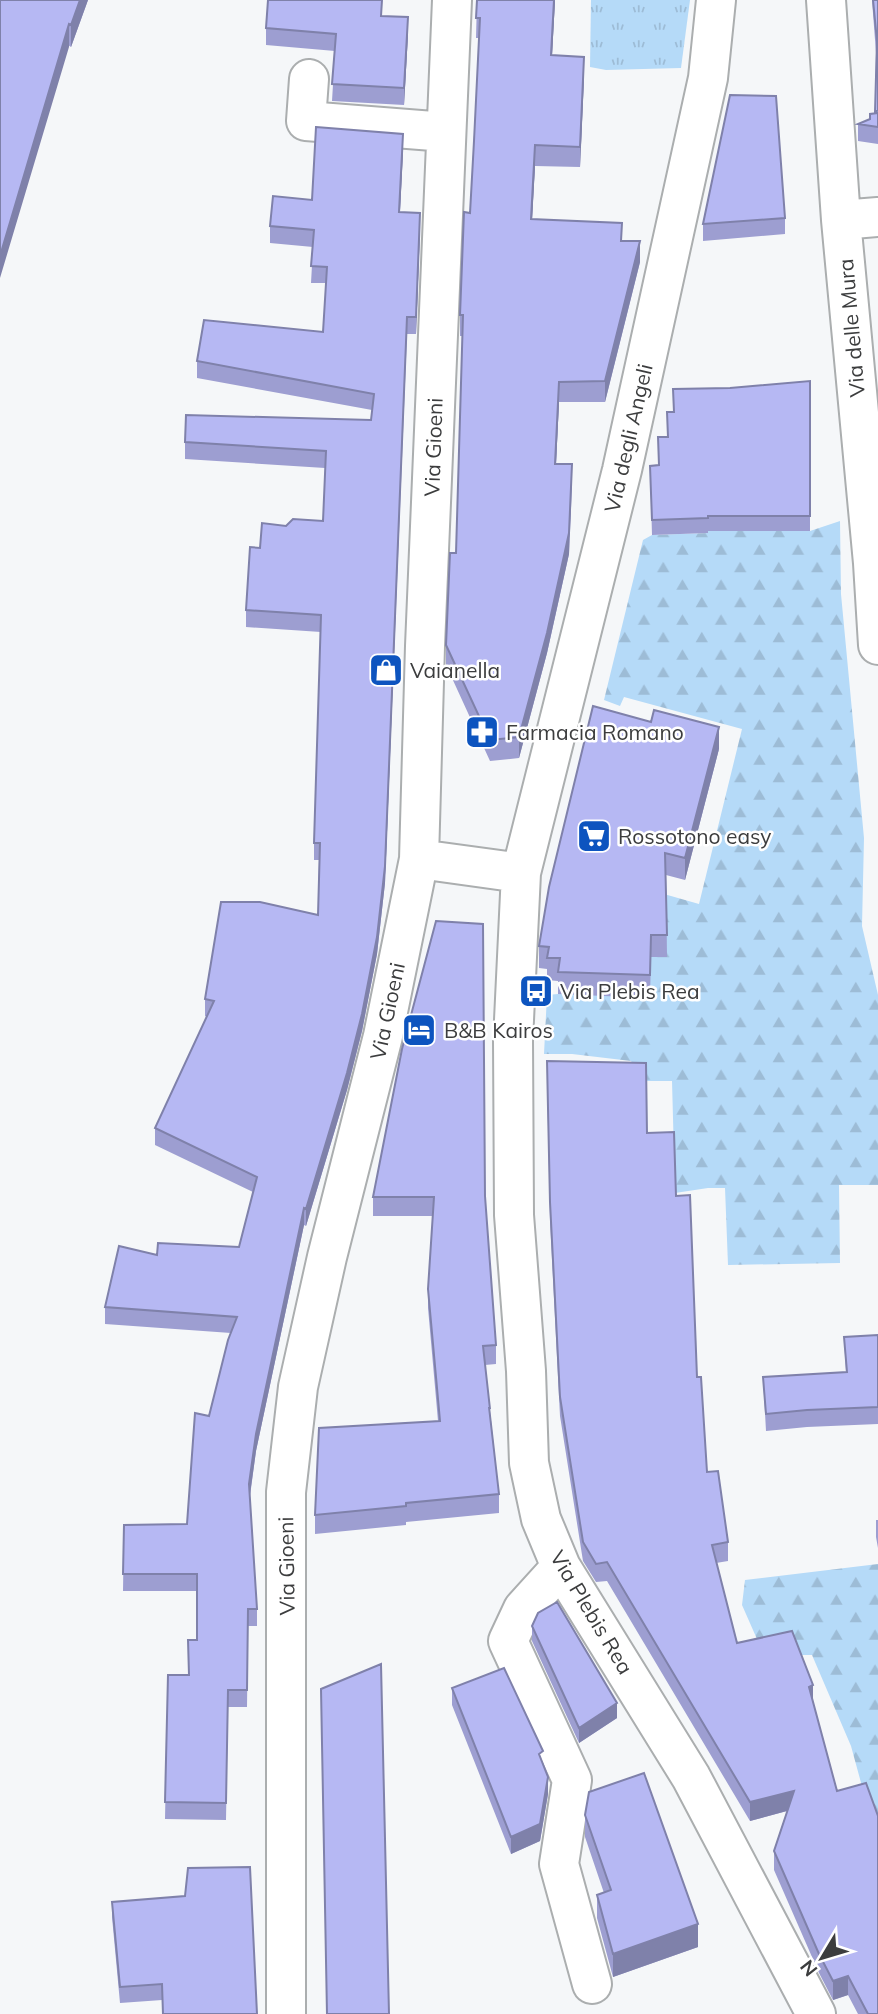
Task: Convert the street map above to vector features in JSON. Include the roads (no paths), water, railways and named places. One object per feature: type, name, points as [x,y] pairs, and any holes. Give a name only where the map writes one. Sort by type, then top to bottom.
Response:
[{"type":"street","name":"Via Gioeni","points":[[286,2014],[286,1492],[298,1387],[327,1257],[383,1036],[419,859],[425,646],[452,0]]},
{"type":"street","name":"Via degli Angeli","points":[[521,873],[622,470],[708,78],[716,0]]},
{"type":"street","name":"Via delle Mura","points":[[826,0],[841,220],[873,563],[878,645]]},
{"type":"street","points":[[309,79],[306,121],[446,132]]},
{"type":"street","points":[[841,220],[878,217]]},
{"type":"street","points":[[419,859],[521,873]]},
{"type":"street","name":"Via Plebis Rea","points":[[521,873],[513,1041],[514,1214],[526,1371],[529,1463],[541,1520],[561,1567],[691,1777],[816,2014]]},
{"type":"street","points":[[561,1567],[523,1609],[508,1641],[572,1780],[559,1864],[592,1984]]},
{"type":"place","name":"Vaianella","points":[[386,670]]},
{"type":"place","name":"Farmacia Romano","points":[[482,732]]},
{"type":"place","name":"Rossotono easy","points":[[594,836]]},
{"type":"place","name":"Via Plebis Rea","points":[[536,991]]},
{"type":"place","name":"B&B Kairos","points":[[419,1030]]}]
